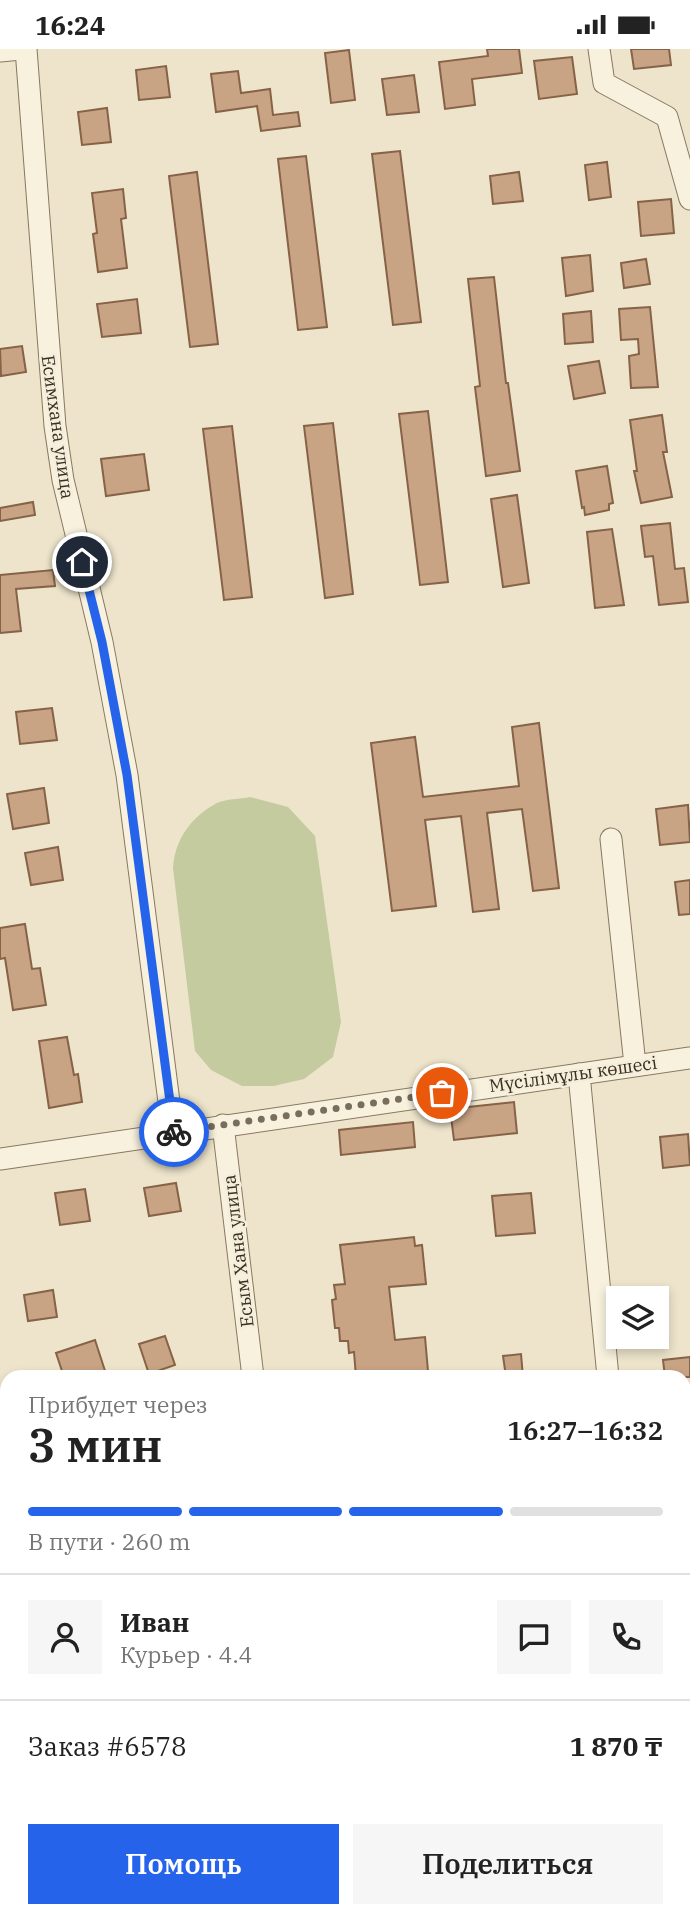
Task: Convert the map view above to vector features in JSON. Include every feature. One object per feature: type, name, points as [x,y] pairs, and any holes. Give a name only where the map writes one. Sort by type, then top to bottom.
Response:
[{"type":"street","points":[[0,51],[21,49]]},
{"type":"street","name":"Есимхана улица","points":[[26,49],[55,426],[63,480],[102,642],[127,775],[173,1133]]},
{"type":"street","points":[[599,49],[604,83],[667,117],[690,199]]},
{"type":"street","points":[[611,839],[635,1065]]},
{"type":"street","name":"Мүсілімұлы көшесі","points":[[0,1159],[690,1058]]},
{"type":"street","points":[[579,1074],[607,1370]]},
{"type":"street","name":"Есым Хана улица","points":[[223,1125],[252,1370]]},
{"type":"green space","points":[[250,797],[288,807],[315,836],[341,1022],[333,1057],[304,1079],[274,1086],[242,1086],[211,1070],[195,1051],[173,868],[181,838],[199,815],[217,803]]},
{"type":"building","points":[[487,49],[519,49],[522,73],[472,79],[475,105],[445,109],[439,62],[488,56]]},
{"type":"building","points":[[631,49],[669,49],[671,65],[634,69]]},
{"type":"building","points":[[349,50],[355,100],[331,103],[325,53]]},
{"type":"building","points":[[572,57],[577,94],[539,99],[534,61]]},
{"type":"building","points":[[166,66],[170,97],[139,100],[136,70]]},
{"type":"building","points":[[238,71],[241,93],[270,89],[273,115],[298,112],[300,126],[261,131],[257,106],[216,112],[211,74]]},
{"type":"building","points":[[414,75],[419,112],[387,115],[382,79]]},
{"type":"building","points":[[107,108],[111,142],[82,145],[78,112]]},
{"type":"building","points":[[400,151],[421,322],[393,325],[372,154]]},
{"type":"building","points":[[306,156],[327,327],[298,330],[278,159]]},
{"type":"building","points":[[607,162],[611,197],[589,200],[585,165]]},
{"type":"building","points":[[197,172],[218,344],[190,347],[169,176]]},
{"type":"building","points":[[519,172],[523,201],[493,204],[490,176]]},
{"type":"building","points":[[123,189],[126,218],[121,219],[127,268],[98,272],[93,234],[97,233],[92,193]]},
{"type":"building","points":[[671,199],[674,233],[641,236],[638,202]]},
{"type":"building","points":[[590,255],[593,291],[566,296],[562,258]]},
{"type":"building","points":[[646,259],[650,284],[624,288],[621,263]]},
{"type":"building","points":[[494,277],[506,383],[520,471],[486,476],[475,387],[480,386],[468,279]]},
{"type":"building","points":[[137,299],[141,333],[102,337],[97,304]]},
{"type":"building","points":[[650,307],[658,387],[631,388],[629,356],[639,354],[638,339],[621,340],[619,309]]},
{"type":"building","points":[[591,311],[593,342],[565,344],[563,314]]},
{"type":"building","points":[[22,346],[26,372],[1,376],[0,349]]},
{"type":"building","points":[[599,361],[605,393],[574,399],[568,366]]},
{"type":"building","points":[[428,411],[448,582],[420,585],[399,414]]},
{"type":"building","points":[[662,415],[667,452],[663,452],[672,497],[641,503],[634,471],[637,471],[630,420]]},
{"type":"building","points":[[333,423],[353,594],[325,598],[304,426]]},
{"type":"building","points":[[232,426],[252,597],[224,600],[203,429]]},
{"type":"building","points":[[144,454],[149,490],[106,496],[101,459]]},
{"type":"building","points":[[607,466],[613,503],[609,504],[609,510],[585,515],[576,471]]},
{"type":"building","points":[[517,495],[529,583],[503,587],[491,499]]},
{"type":"building","points":[[33,502],[35,515],[0,521],[0,508]]},
{"type":"building","points":[[670,523],[675,569],[684,568],[688,602],[659,605],[653,556],[645,557],[641,526]]},
{"type":"building","points":[[612,529],[624,605],[595,608],[587,532]]},
{"type":"building","points":[[53,570],[55,586],[16,589],[21,631],[0,633],[0,575]]},
{"type":"building","points":[[52,708],[57,740],[20,744],[16,712]]},
{"type":"building","points":[[539,723],[559,888],[533,891],[522,809],[487,813],[499,909],[473,912],[461,816],[425,820],[436,906],[392,911],[371,743],[415,737],[423,797],[519,786],[512,727]]},
{"type":"building","points":[[44,788],[49,823],[13,829],[7,794]]},
{"type":"building","points":[[688,805],[690,842],[660,845],[656,809]]},
{"type":"building","points":[[58,847],[63,880],[31,885],[25,853]]},
{"type":"building","points":[[690,880],[690,914],[679,915],[675,882]]},
{"type":"building","points":[[25,924],[32,969],[40,968],[46,1005],[13,1010],[5,958],[0,959],[0,928]]},
{"type":"building","points":[[67,1037],[74,1075],[78,1074],[82,1102],[49,1108],[39,1041]]},
{"type":"building","points":[[514,1102],[517,1133],[454,1140],[450,1109]]},
{"type":"building","points":[[413,1122],[415,1147],[341,1155],[339,1130]]},
{"type":"building","points":[[688,1134],[690,1165],[663,1168],[660,1137]]},
{"type":"building","points":[[176,1183],[181,1211],[149,1216],[144,1188]]},
{"type":"building","points":[[85,1189],[90,1221],[60,1225],[55,1193]]},
{"type":"building","points":[[531,1193],[535,1233],[496,1236],[492,1196]]},
{"type":"building","points":[[414,1237],[415,1246],[422,1245],[426,1284],[389,1287],[395,1340],[425,1337],[428,1370],[355,1370],[354,1352],[349,1353],[348,1341],[340,1341],[339,1328],[335,1328],[332,1300],[336,1299],[334,1285],[345,1284],[340,1245]]},
{"type":"building","points":[[53,1290],[57,1317],[28,1321],[24,1295]]},
{"type":"building","points":[[165,1336],[175,1365],[161,1370],[148,1370],[139,1344]]},
{"type":"building","points":[[95,1340],[105,1370],[62,1370],[56,1353]]},
{"type":"building","points":[[521,1354],[522,1370],[505,1370],[503,1356]]},
{"type":"building","points":[[690,1357],[690,1370],[664,1370],[663,1360]]},
{"type":"way so far","points":[[174,1132],[442,1093]]},
{"type":"route","points":[[82,562],[102,642],[127,775],[174,1132]]}]
